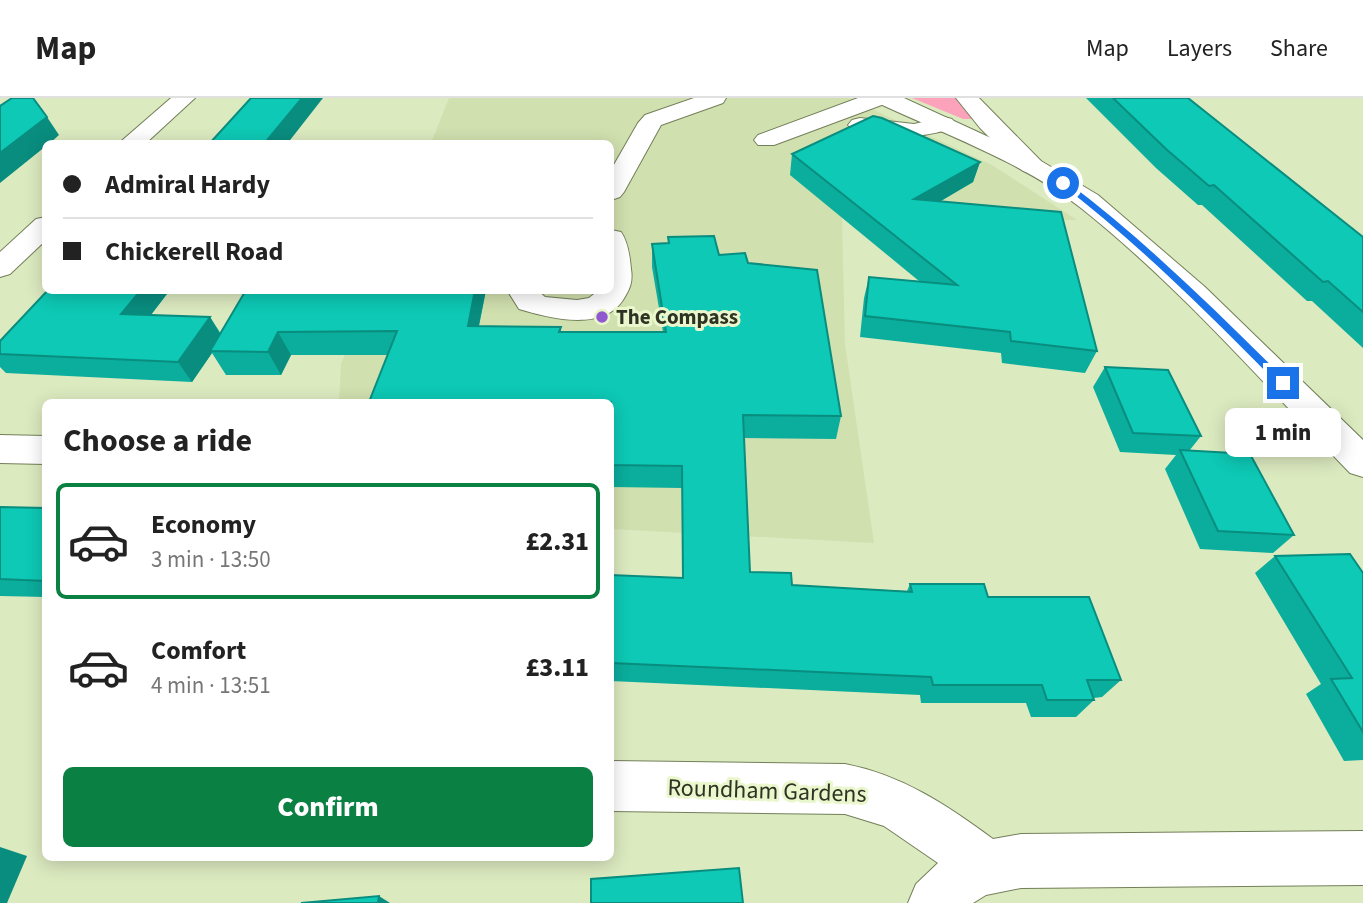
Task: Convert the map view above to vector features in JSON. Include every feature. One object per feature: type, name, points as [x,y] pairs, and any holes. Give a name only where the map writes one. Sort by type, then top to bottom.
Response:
[{"type":"main road","points":[[135,140],[184,98]]},
{"type":"main road","points":[[614,185],[653,120],[715,98]]},
{"type":"main road","points":[[766,140],[879,98]]},
{"type":"main road","points":[[886,98],[1032,166],[1063,183],[1113,220],[1194,294],[1363,463]]},
{"type":"main road","points":[[967,98],[1032,166]]},
{"type":"main road","points":[[836,114],[867,128],[914,131],[944,124]]},
{"type":"main road","points":[[0,268],[42,229]]},
{"type":"main road","points":[[614,258],[617,278],[614,290]]},
{"type":"main road","points":[[525,294],[530,302],[569,310],[589,309],[606,300],[611,294]]},
{"type":"main road","points":[[0,449],[42,450]]},
{"type":"main road","name":"Roundham Gardens","points":[[614,786],[845,789],[870,792],[920,816],[984,866]]},
{"type":"main road","points":[[934,903],[963,877],[984,866],[1021,861],[1363,858]]},
{"type":"shaded area","name":"The Compass","points":[[449,98],[848,98],[992,165],[1077,220],[842,218],[845,344],[874,543],[614,529],[614,399],[339,399],[341,364],[370,294],[614,294],[614,140],[432,140]]},
{"type":"shaded area","points":[[912,98],[956,98],[973,119],[963,119]]},
{"type":"building","points":[[12,98],[33,98],[47,117],[0,153],[0,106]]},
{"type":"building","points":[[251,98],[302,98],[267,140],[213,140]]},
{"type":"building","points":[[1113,98],[1188,98],[1363,237],[1363,312],[1328,281],[1323,282],[1214,185],[1209,186]]},
{"type":"building","points":[[873,116],[980,162],[914,199],[1061,212],[1097,351],[1011,341],[1010,332],[865,316],[869,277],[957,285],[792,154]]},
{"type":"building","points":[[714,236],[719,255],[745,253],[748,263],[817,270],[841,416],[743,415],[750,572],[791,573],[792,585],[912,592],[910,584],[984,584],[988,597],[1089,597],[1121,680],[1087,680],[1094,700],[1047,700],[1042,685],[933,685],[931,677],[614,663],[614,575],[683,578],[682,466],[614,465],[614,399],[370,399],[397,331],[278,332],[268,352],[210,351],[244,294],[474,294],[468,326],[561,327],[559,332],[666,332],[652,244],[669,243],[668,237]]},
{"type":"building","points":[[44,294],[138,294],[121,314],[210,317],[178,362],[0,354],[0,341]]},
{"type":"building","points":[[1105,367],[1168,370],[1201,436],[1133,433]]},
{"type":"building","points":[[1180,450],[1250,454],[1294,535],[1218,531]]},
{"type":"building","points":[[0,507],[42,508],[42,581],[0,579]]},
{"type":"building","points":[[1350,554],[1363,573],[1363,732],[1331,679],[1352,678],[1275,556]]},
{"type":"building","points":[[739,868],[743,903],[591,903],[591,879]]},
{"type":"building","points":[[379,896],[378,903],[301,903]]},
{"type":"place","name":"The Compass","points":[[602,317]]},
{"type":"route","points":[[1063,183],[1113,220],[1194,294],[1283,383]]}]
